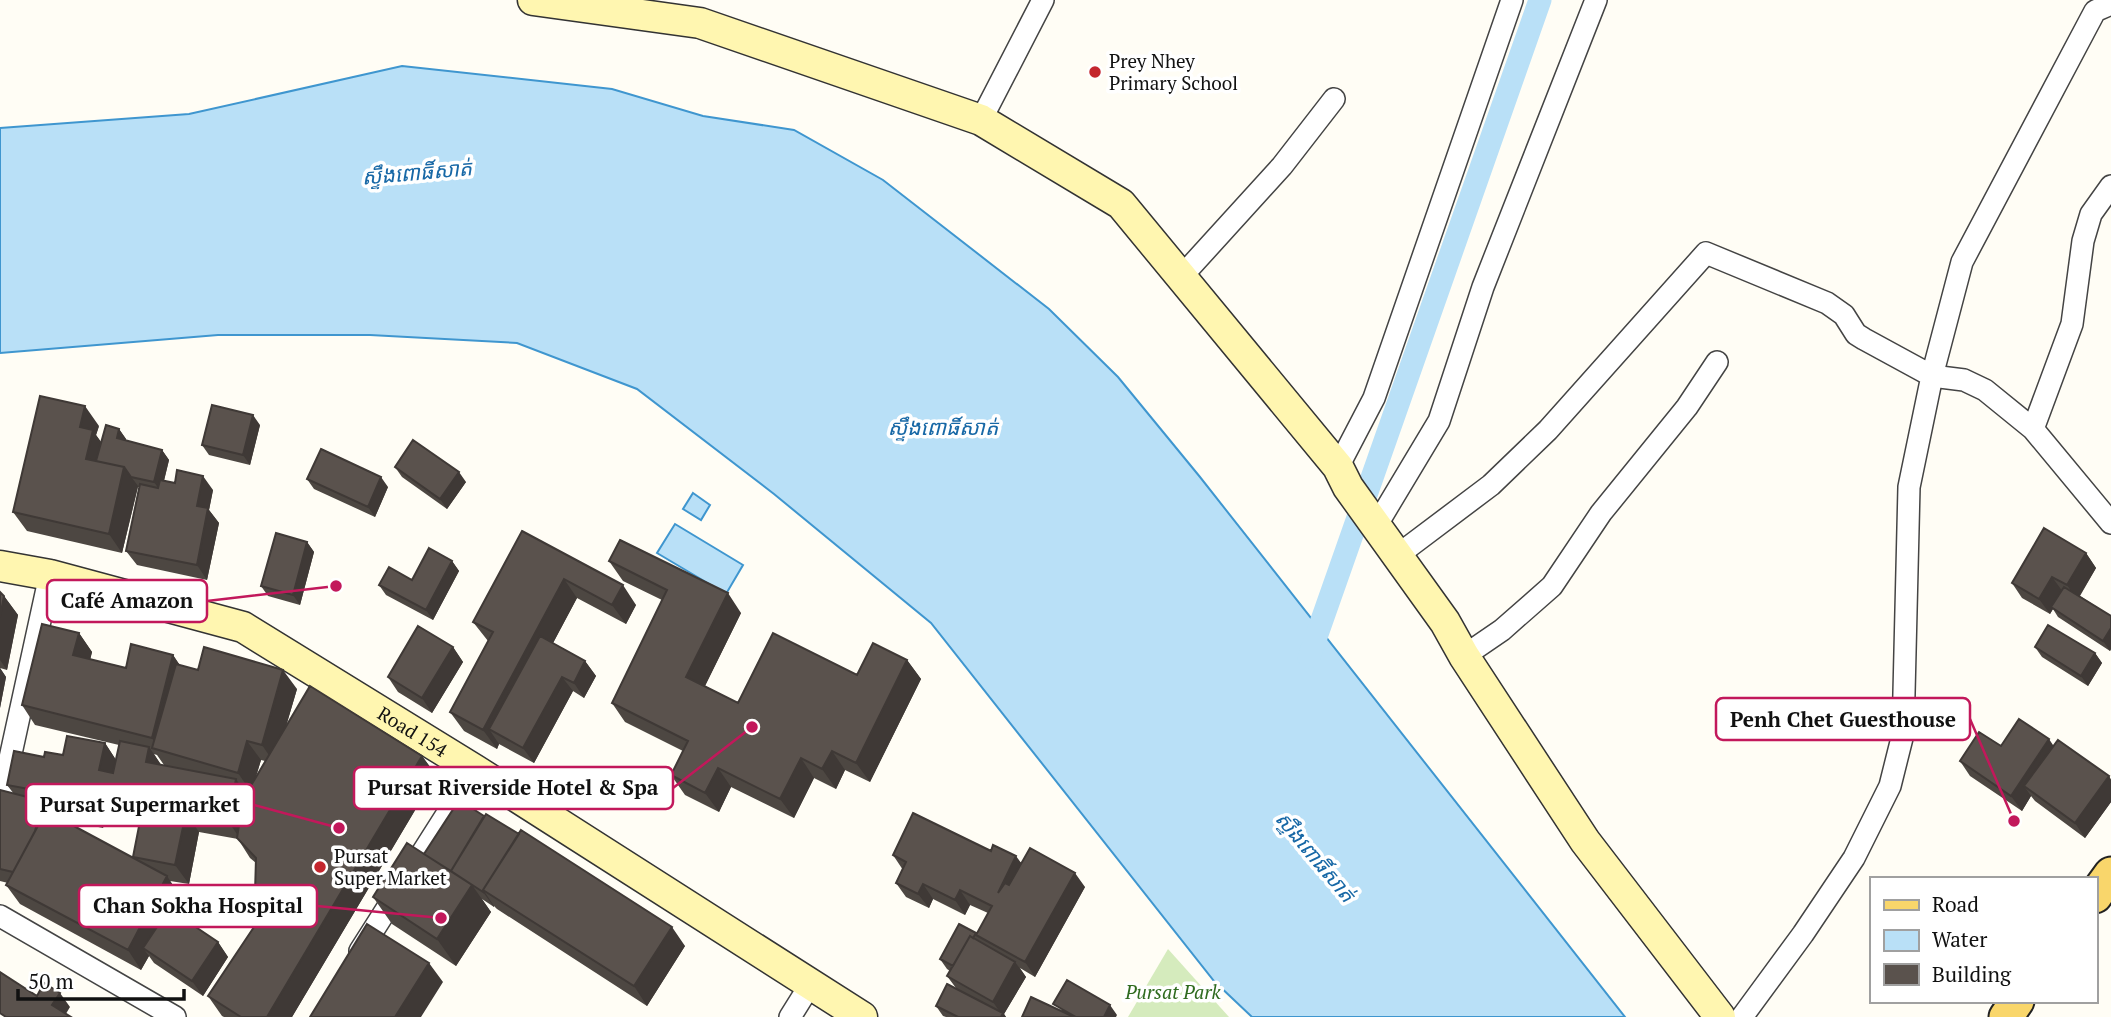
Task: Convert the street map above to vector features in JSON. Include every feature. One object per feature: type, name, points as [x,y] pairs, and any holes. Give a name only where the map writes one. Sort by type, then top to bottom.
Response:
[{"type":"main road","points":[[2097,893],[2111,874]]},
{"type":"street","points":[[533,0],[604,5],[700,23],[981,120],[1121,204],[1343,477],[1445,622],[1464,656],[1585,841],[1720,1017]]},
{"type":"street","points":[[981,120],[1043,0]]},
{"type":"street","points":[[1343,477],[1374,398],[1512,0]]},
{"type":"street","points":[[1372,520],[1439,421],[1483,287],[1596,0]]},
{"type":"street","points":[[1742,1017],[1854,858],[1890,786],[1903,734],[1909,487],[1932,376],[1962,262],[2095,11],[2111,4]]},
{"type":"street","points":[[1182,276],[1282,166],[1334,100]]},
{"type":"street","points":[[2034,429],[2072,324],[2083,241],[2091,214],[2111,186]]},
{"type":"street","points":[[1398,555],[1492,485],[1548,430],[1706,253],[1827,303],[1844,315],[1856,334],[1932,376],[1964,380],[1985,390],[2034,429],[2111,523]]},
{"type":"street","points":[[1464,656],[1502,630],[1552,586],[1601,513],[1687,407],[1717,362]]},
{"type":"street","name":"Road 154","points":[[0,566],[50,575],[243,627],[475,770],[862,1017]]},
{"type":"street","points":[[0,804],[2,773],[50,575]]},
{"type":"street","points":[[347,972],[475,770]]},
{"type":"street","points":[[0,916],[174,1017]]},
{"type":"street","points":[[790,1017],[810,985]]},
{"type":"green space","name":"Pursat Park","points":[[1168,949],[1229,1017],[1128,1017]]},
{"type":"water","name":"ស្ទឹងពោធិ៍សាត់","points":[[402,66],[612,89],[703,116],[794,130],[883,180],[1049,309],[1118,377],[1200,477],[1625,1017],[1252,1017],[1214,981],[931,623],[774,494],[637,389],[517,343],[370,335],[218,335],[0,353],[0,128],[189,114]]},
{"type":"water","points":[[693,493],[710,505],[701,520],[683,509]]},
{"type":"water","points":[[675,524],[743,565],[726,594],[657,553]]},
{"type":"building","points":[[40,396],[85,406],[80,427],[93,430],[86,459],[124,467],[109,534],[13,512]]},
{"type":"building","points":[[212,405],[253,415],[243,455],[202,445]]},
{"type":"building","points":[[106,425],[119,429],[117,438],[162,450],[154,482],[131,477],[124,467],[96,461]]},
{"type":"building","points":[[413,440],[459,472],[440,499],[395,467]]},
{"type":"building","points":[[321,449],[381,477],[368,507],[307,479]]},
{"type":"building","points":[[177,470],[203,476],[197,506],[208,508],[197,565],[126,551],[140,484],[158,488],[160,480],[175,483]]},
{"type":"building","points":[[2044,528],[2086,553],[2067,585],[2052,577],[2039,599],[2012,583]]},
{"type":"building","points":[[522,531],[623,585],[612,605],[564,579],[483,730],[450,712],[493,632],[473,622]]},
{"type":"building","points":[[276,533],[307,542],[293,595],[261,586]]},
{"type":"building","points":[[620,540],[728,593],[686,677],[738,703],[773,633],[857,675],[873,643],[907,660],[856,763],[832,751],[822,769],[801,758],[780,799],[718,768],[705,793],[671,775],[688,741],[612,703],[667,590],[609,561]]},
{"type":"building","points":[[429,548],[452,561],[426,610],[379,585],[389,567],[412,580]]},
{"type":"building","points":[[2064,587],[2111,616],[2111,628],[2103,641],[2051,607]]},
{"type":"building","points":[[0,592],[4,596],[0,617]]},
{"type":"building","points":[[42,624],[79,633],[73,655],[126,668],[131,644],[173,655],[152,738],[22,705]]},
{"type":"building","points":[[2048,625],[2095,653],[2081,676],[2035,647]]},
{"type":"building","points":[[418,626],[453,647],[422,698],[388,677]]},
{"type":"building","points":[[540,636],[585,661],[574,683],[562,677],[523,748],[489,729]]},
{"type":"building","points":[[204,647],[283,670],[262,745],[247,741],[238,773],[152,748],[176,664],[198,670]]},
{"type":"building","name":"Pursat Super Market","points":[[310,686],[422,756],[267,1017],[241,1017],[208,996],[254,927],[256,858],[237,838],[243,799]]},
{"type":"building","points":[[2019,719],[2049,739],[2011,796],[1960,761],[1979,732],[2001,746]]},
{"type":"building","points":[[67,736],[105,743],[99,770],[113,773],[120,741],[149,747],[146,762],[236,779],[228,821],[186,813],[175,865],[133,857],[142,811],[92,800],[90,808],[55,802],[56,794],[7,785],[14,751],[44,757],[45,752],[63,755]]},
{"type":"building","points":[[2058,740],[2109,776],[2075,823],[2024,786]]},
{"type":"building","points":[[0,790],[43,801],[35,831],[13,872],[0,869]]},
{"type":"building","points":[[467,805],[484,816],[451,871],[424,854],[454,808]]},
{"type":"building","points":[[46,811],[167,876],[128,950],[6,885]]},
{"type":"building","points":[[913,813],[991,851],[993,845],[1016,856],[998,893],[1005,883],[1009,885],[1030,848],[1075,873],[1025,962],[976,935],[992,906],[960,890],[955,900],[923,884],[918,894],[896,883],[906,862],[893,855]]},
{"type":"building","points":[[486,814],[519,834],[483,892],[451,871]]},
{"type":"building","points":[[521,830],[672,927],[634,986],[483,890]]},
{"type":"building","points":[[407,843],[472,885],[437,939],[373,897]]},
{"type":"building","points":[[169,909],[218,942],[192,981],[143,948]]},
{"type":"building","points":[[367,924],[429,963],[395,1017],[310,1017]]},
{"type":"building","points":[[959,924],[976,933],[973,938],[970,936],[953,966],[940,959]]},
{"type":"building","points":[[970,936],[1015,962],[993,1002],[947,976]]},
{"type":"building","points":[[0,972],[37,996],[44,983],[60,993],[52,1005],[71,1017],[6,1017],[0,1013]]},
{"type":"building","points":[[1067,980],[1110,1005],[1104,1017],[1076,1017],[1053,1004]]},
{"type":"building","points":[[947,984],[1003,1013],[1001,1017],[958,1017],[936,1006]]},
{"type":"building","points":[[1031,997],[1074,1017],[1022,1017]]},
{"type":"waterway","points":[[1309,657],[1540,0]]},
{"type":"place","name":"Prey Nhey Primary School","points":[[1095,72]]},
{"type":"place","name":"Café Amazon","points":[[336,586]]},
{"type":"place","name":"Pursat Riverside Hotel & Spa","points":[[752,727]]},
{"type":"place","name":"Penh Chet Guesthouse","points":[[2014,821]]},
{"type":"place","name":"Pursat Supermarket","points":[[339,828]]},
{"type":"place","name":"Pursat Super Market","points":[[320,867]]},
{"type":"place","name":"Chan Sokha Hospital","points":[[441,918]]}]
